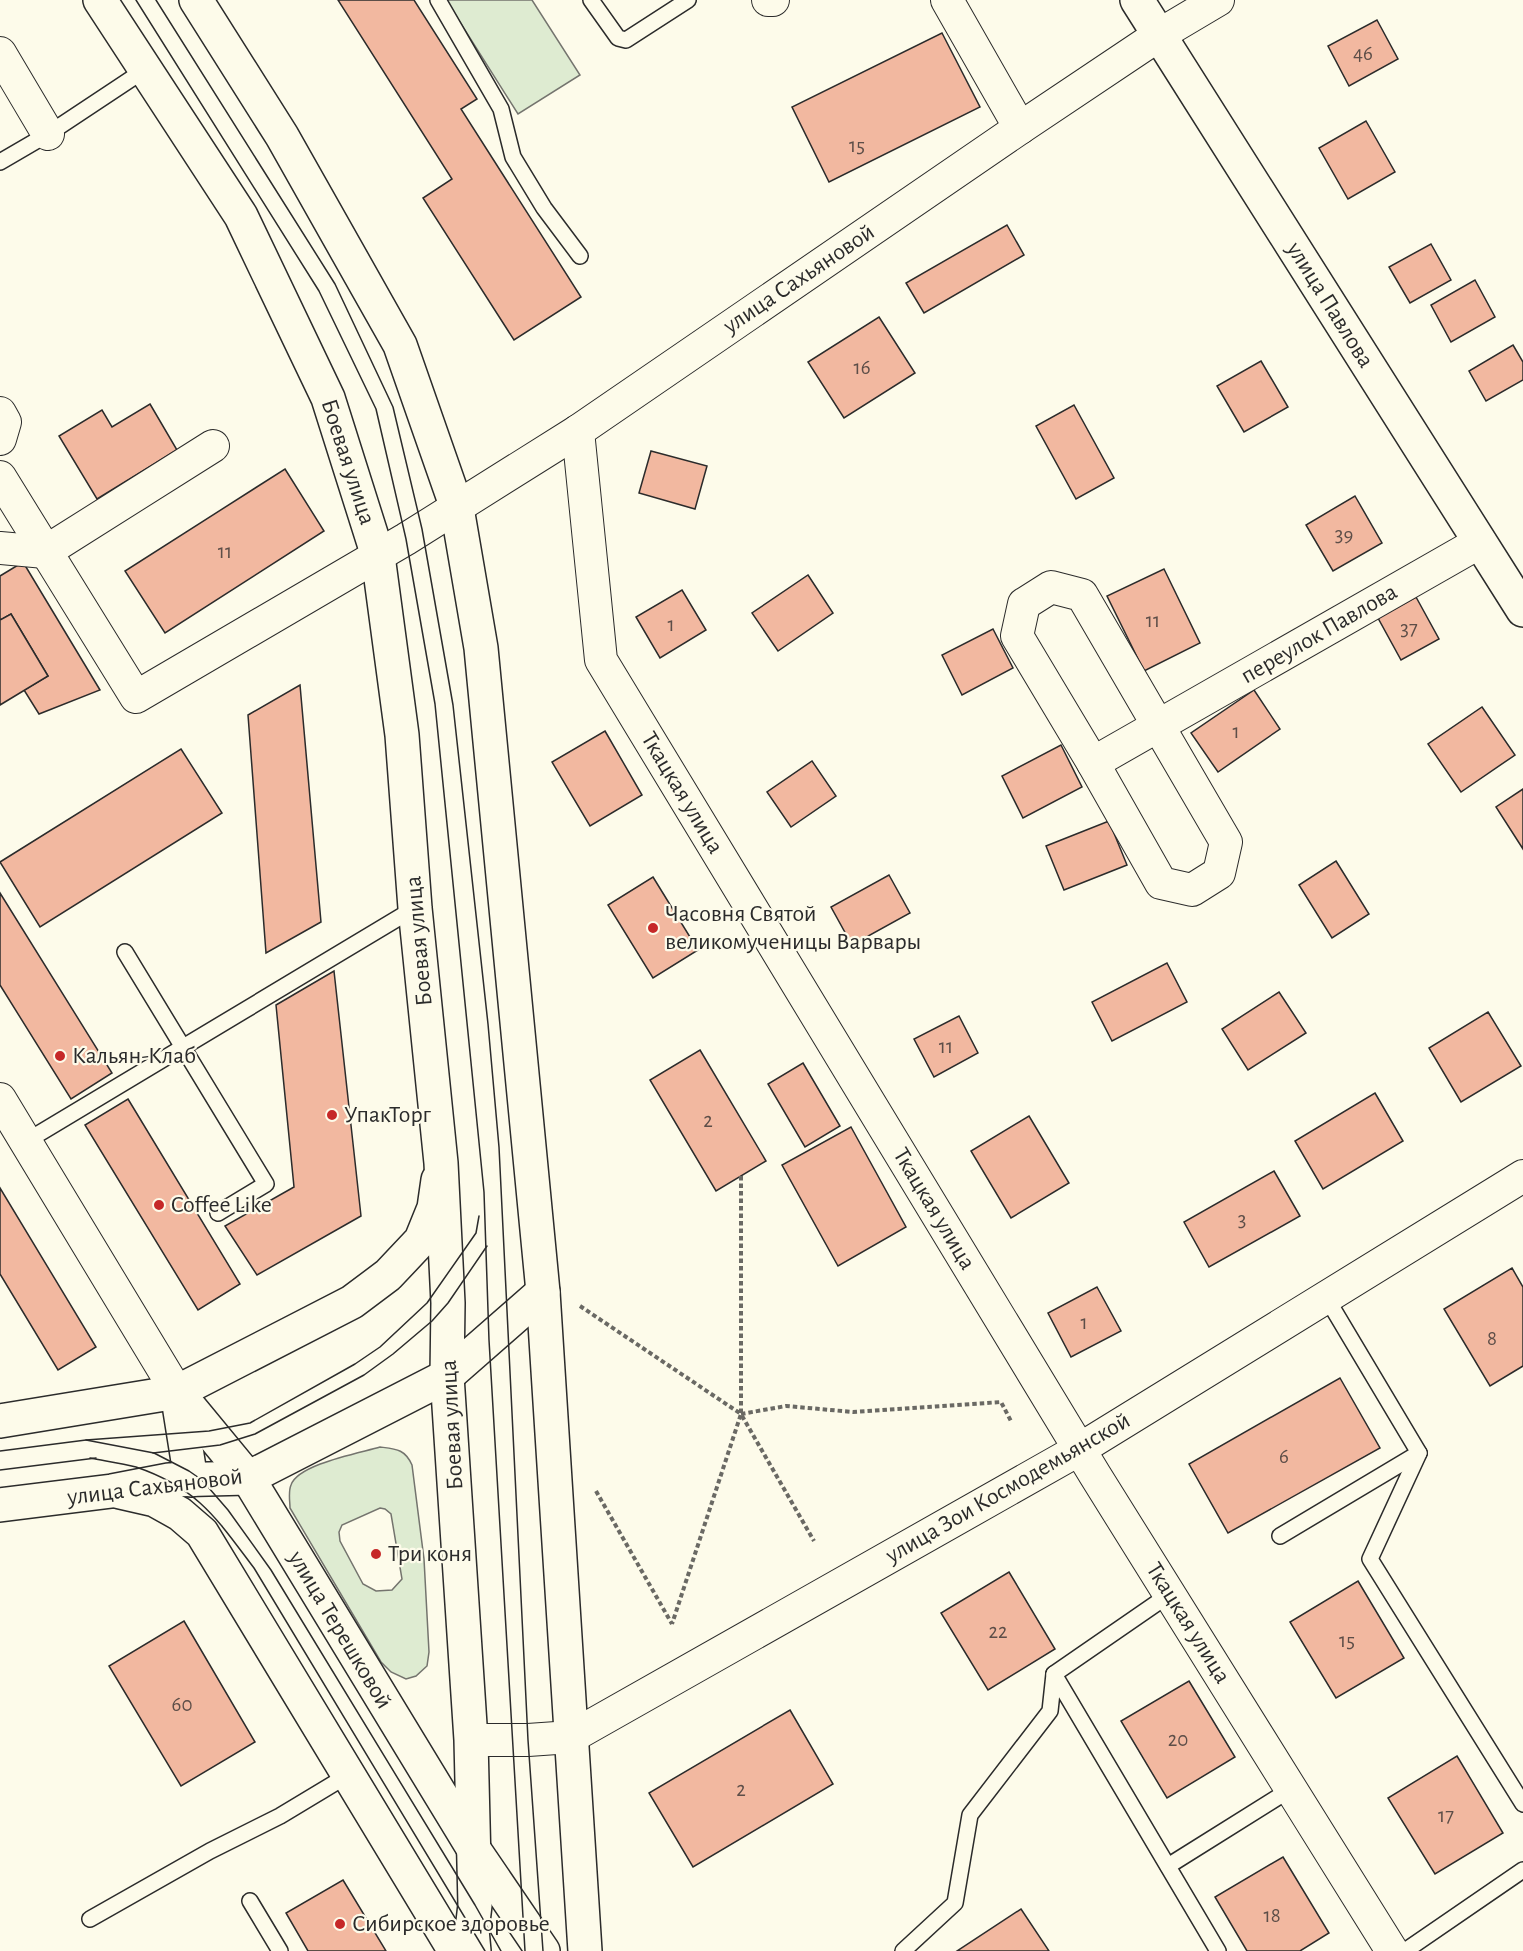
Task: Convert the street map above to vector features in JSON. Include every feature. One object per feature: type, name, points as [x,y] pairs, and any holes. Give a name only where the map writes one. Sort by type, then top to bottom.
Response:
[{"type":"main road","name":"Боевая улица","points":[[100,0],[241,216],[328,398],[378,556],[402,735],[415,908],[441,1163],[448,1303],[447,1376],[471,1740],[474,1951]]},
{"type":"main road","points":[[196,0],[282,136],[400,345],[458,508],[482,648],[543,1292],[585,1951]]},
{"type":"main road","name":"улица Павлова","points":[[1137,0],[1523,610]]},
{"type":"main road","points":[[0,1421],[177,1392],[352,1302],[388,1275],[421,1240],[434,1208],[441,1163]]},
{"type":"main road","name":"улица Сахьяновой","points":[[0,1505],[112,1491],[169,1480],[248,1478],[447,1376],[543,1292]]},
{"type":"main road","points":[[177,1392],[191,1480]]},
{"type":"main road","name":"улица Терешковой","points":[[177,1392],[248,1478],[473,1848],[543,1951]]},
{"type":"main road","points":[[112,1491],[155,1500],[180,1514],[202,1533],[455,1951]]},
{"type":"street","points":[[947,0],[1020,128]]},
{"type":"street","name":"улица Сахьяновой","points":[[45,552],[135,697],[458,508],[578,431],[1158,35],[1218,0]]},
{"type":"street","points":[[0,53],[48,134]]},
{"type":"street","points":[[0,413],[5,422],[0,439]]},
{"type":"street","name":"Ткацкая улица","points":[[578,431],[601,660],[1080,1449],[1392,1951]]},
{"type":"street","points":[[0,548],[45,552],[213,447]]},
{"type":"street","points":[[0,477],[45,552]]},
{"type":"street","name":"переулок Павлова","points":[[1093,763],[1480,542]]},
{"type":"street","points":[[1051,588],[1082,595],[1158,725],[1226,842],[1219,873],[1192,890],[1161,883],[1017,636],[1024,604],[1051,588]]},
{"type":"street","points":[[0,1099],[177,1392]]},
{"type":"street","name":"улица Зои Космодемьянской","points":[[471,1740],[572,1737],[1080,1449],[1523,1176]]},
{"type":"lane","points":[[438,0],[501,109],[513,157],[544,208],[580,256]]},
{"type":"lane","points":[[591,0],[618,38],[626,40],[688,0]]},
{"type":"lane","points":[[0,162],[48,134],[146,69]]},
{"type":"lane","points":[[25,1142],[415,908]]},
{"type":"lane","points":[[125,952],[266,1184],[218,1214]]},
{"type":"lane","points":[[1326,1297],[1419,1453]]},
{"type":"lane","points":[[1280,1536],[1419,1453]]},
{"type":"lane","points":[[1419,1453],[1370,1558],[1523,1804]]},
{"type":"lane","points":[[903,1951],[955,1903],[970,1815],[1050,1711],[1054,1674],[1170,1594]]},
{"type":"lane","points":[[1054,1674],[1218,1951]]},
{"type":"lane","points":[[90,1919],[210,1851],[288,1811],[348,1775]]},
{"type":"lane","points":[[1168,1866],[1291,1789]]},
{"type":"lane","points":[[1405,1951],[1523,1870]]},
{"type":"lane","points":[[250,1901],[280,1951]]},
{"type":"path","points":[[596,1491],[672,1624],[741,1414],[741,1176]]},
{"type":"path","points":[[580,1306],[741,1414],[814,1541]]},
{"type":"path","points":[[741,1414],[786,1406],[853,1412],[1001,1402],[1012,1423]]},
{"type":"green space","points":[[446,0],[532,0],[580,75],[518,114]]},
{"type":"green space","points":[[380,1447],[391,1448],[403,1453],[412,1465],[424,1559],[429,1652],[427,1666],[416,1676],[406,1679],[391,1672],[381,1662],[290,1508],[291,1485],[305,1471],[345,1456]],"holes":[[[380,1508],[391,1514],[402,1579],[392,1590],[376,1591],[363,1584],[340,1541],[339,1532],[342,1525]]]},
{"type":"building","points":[[338,0],[414,0],[477,99],[461,109],[581,297],[514,340],[423,198],[452,179]]},
{"type":"building","points":[[1377,20],[1398,59],[1349,86],[1328,46]]},
{"type":"building","points":[[942,33],[980,107],[829,182],[792,107]]},
{"type":"building","points":[[1366,121],[1395,172],[1348,199],[1319,148]]},
{"type":"building","points":[[1007,225],[1024,255],[924,313],[906,283]]},
{"type":"building","points":[[1431,244],[1451,280],[1410,303],[1389,267]]},
{"type":"building","points":[[1475,280],[1495,317],[1451,342],[1431,305]]},
{"type":"building","points":[[879,317],[915,373],[844,418],[808,362]]},
{"type":"building","points":[[1513,345],[1523,362],[1523,380],[1486,401],[1469,371]]},
{"type":"building","points":[[1261,361],[1288,407],[1244,432],[1217,386]]},
{"type":"building","points":[[150,404],[177,450],[97,499],[59,436],[102,410],[112,427]]},
{"type":"building","points":[[1074,405],[1114,478],[1076,499],[1036,426]]},
{"type":"building","points":[[651,451],[707,466],[695,509],[639,493]]},
{"type":"building","points":[[285,469],[324,531],[165,633],[125,571]]},
{"type":"building","points":[[1355,496],[1382,543],[1333,571],[1306,525]]},
{"type":"building","points":[[23,562],[100,690],[39,714],[24,690],[48,676],[11,614],[0,620],[0,576]]},
{"type":"building","points":[[1164,569],[1200,643],[1144,671],[1107,596]]},
{"type":"building","points":[[808,575],[833,613],[778,651],[752,613]]},
{"type":"building","points":[[682,590],[706,630],[660,658],[636,617]]},
{"type":"building","points":[[1416,597],[1439,639],[1401,660],[1378,618]]},
{"type":"building","points":[[11,614],[48,676],[0,705],[0,620]]},
{"type":"building","points":[[993,629],[1013,668],[962,695],[942,655]]},
{"type":"building","points":[[300,685],[321,922],[266,953],[248,715]]},
{"type":"building","points":[[1254,690],[1280,729],[1218,772],[1191,733]]},
{"type":"building","points":[[1482,707],[1515,755],[1461,792],[1428,744]]},
{"type":"building","points":[[605,731],[642,795],[590,826],[552,762]]},
{"type":"building","points":[[1061,745],[1082,787],[1023,818],[1002,776]]},
{"type":"building","points":[[181,749],[222,813],[40,927],[0,862]]},
{"type":"building","points":[[812,761],[836,796],[791,827],[767,792]]},
{"type":"building","points":[[1523,789],[1523,849],[1496,807]]},
{"type":"building","points":[[1109,821],[1127,865],[1064,890],[1046,846]]},
{"type":"building","points":[[1336,861],[1369,914],[1332,938],[1299,885]]},
{"type":"building","points":[[889,875],[910,913],[852,945],[831,907]]},
{"type":"building","name":"Часовня Святой великомученицы Варвары","points":[[653,877],[698,950],[653,978],[608,905]]},
{"type":"building","points":[[0,893],[112,1073],[71,1099],[0,985]]},
{"type":"building","points":[[1167,963],[1187,1002],[1112,1041],[1092,1002]]},
{"type":"building","points":[[334,971],[361,1216],[257,1275],[225,1226],[294,1187],[276,1005]]},
{"type":"building","points":[[1279,992],[1306,1033],[1248,1070],[1222,1029]]},
{"type":"building","points":[[1488,1012],[1521,1066],[1461,1102],[1429,1048]]},
{"type":"building","points":[[959,1016],[978,1053],[934,1077],[914,1039]]},
{"type":"building","points":[[700,1050],[766,1161],[716,1191],[650,1080]]},
{"type":"building","points":[[803,1063],[840,1126],[805,1147],[768,1084]]},
{"type":"building","points":[[1375,1093],[1403,1141],[1323,1189],[1295,1141]]},
{"type":"building","points":[[128,1099],[240,1284],[198,1310],[85,1125]]},
{"type":"building","points":[[1029,1116],[1069,1183],[1011,1218],[971,1151]]},
{"type":"building","points":[[851,1127],[906,1227],[838,1266],[782,1165]]},
{"type":"building","points":[[1274,1171],[1300,1216],[1209,1267],[1184,1222]]},
{"type":"building","points":[[0,1188],[96,1347],[58,1370],[0,1274]]},
{"type":"building","points":[[1512,1268],[1523,1287],[1523,1366],[1490,1386],[1444,1309]]},
{"type":"building","points":[[1097,1287],[1121,1331],[1071,1357],[1048,1313]]},
{"type":"building","points":[[1340,1378],[1380,1448],[1228,1533],[1189,1464]]},
{"type":"building","points":[[1009,1572],[1055,1649],[988,1690],[941,1613]]},
{"type":"building","points":[[1358,1581],[1404,1658],[1336,1698],[1290,1622]]},
{"type":"building","points":[[184,1621],[255,1742],[181,1786],[109,1666]]},
{"type":"building","points":[[1189,1681],[1235,1757],[1167,1798],[1121,1721]]},
{"type":"building","points":[[790,1710],[833,1784],[693,1867],[649,1793]]},
{"type":"building","points":[[1457,1756],[1503,1833],[1435,1874],[1388,1798]]},
{"type":"building","points":[[1283,1857],[1329,1933],[1300,1951],[1247,1951],[1215,1897]]},
{"type":"building","points":[[343,1880],[386,1951],[308,1951],[286,1913]]},
{"type":"building","points":[[1021,1909],[1049,1951],[957,1951]]},
{"type":"tram line","points":[[136,0],[319,291],[376,409],[406,539],[435,704],[484,1192],[489,1340],[525,1951]]},
{"type":"tram line","points":[[156,0],[335,284],[393,407],[422,529],[453,705],[499,1147],[528,1740],[543,1951]]},
{"type":"tram line","points":[[0,1451],[86,1440],[209,1431],[250,1423],[355,1364],[380,1347],[427,1303],[476,1233],[479,1216]]},
{"type":"tram line","points":[[153,1453],[220,1445],[255,1434],[364,1375],[432,1321],[448,1303],[487,1246]]},
{"type":"tram line","points":[[86,1440],[154,1453],[202,1480],[228,1510],[271,1570],[501,1951]]},
{"type":"tram line","points":[[90,1458],[136,1467],[157,1475],[191,1495],[229,1534],[254,1568],[485,1951]]},
{"type":"tram line","points":[[0,1470],[96,1458]]},
{"type":"place","name":"Часовня Святой великомученицы Варвары","points":[[653,928]]},
{"type":"place","name":"Кальян-Клаб","points":[[60,1056]]},
{"type":"place","name":"УпакТорг","points":[[332,1115]]},
{"type":"place","name":"Coffee Like","points":[[159,1205]]},
{"type":"place","name":"Три коня","points":[[376,1554]]},
{"type":"place","name":"Сибирское здоровье","points":[[340,1924]]}]
